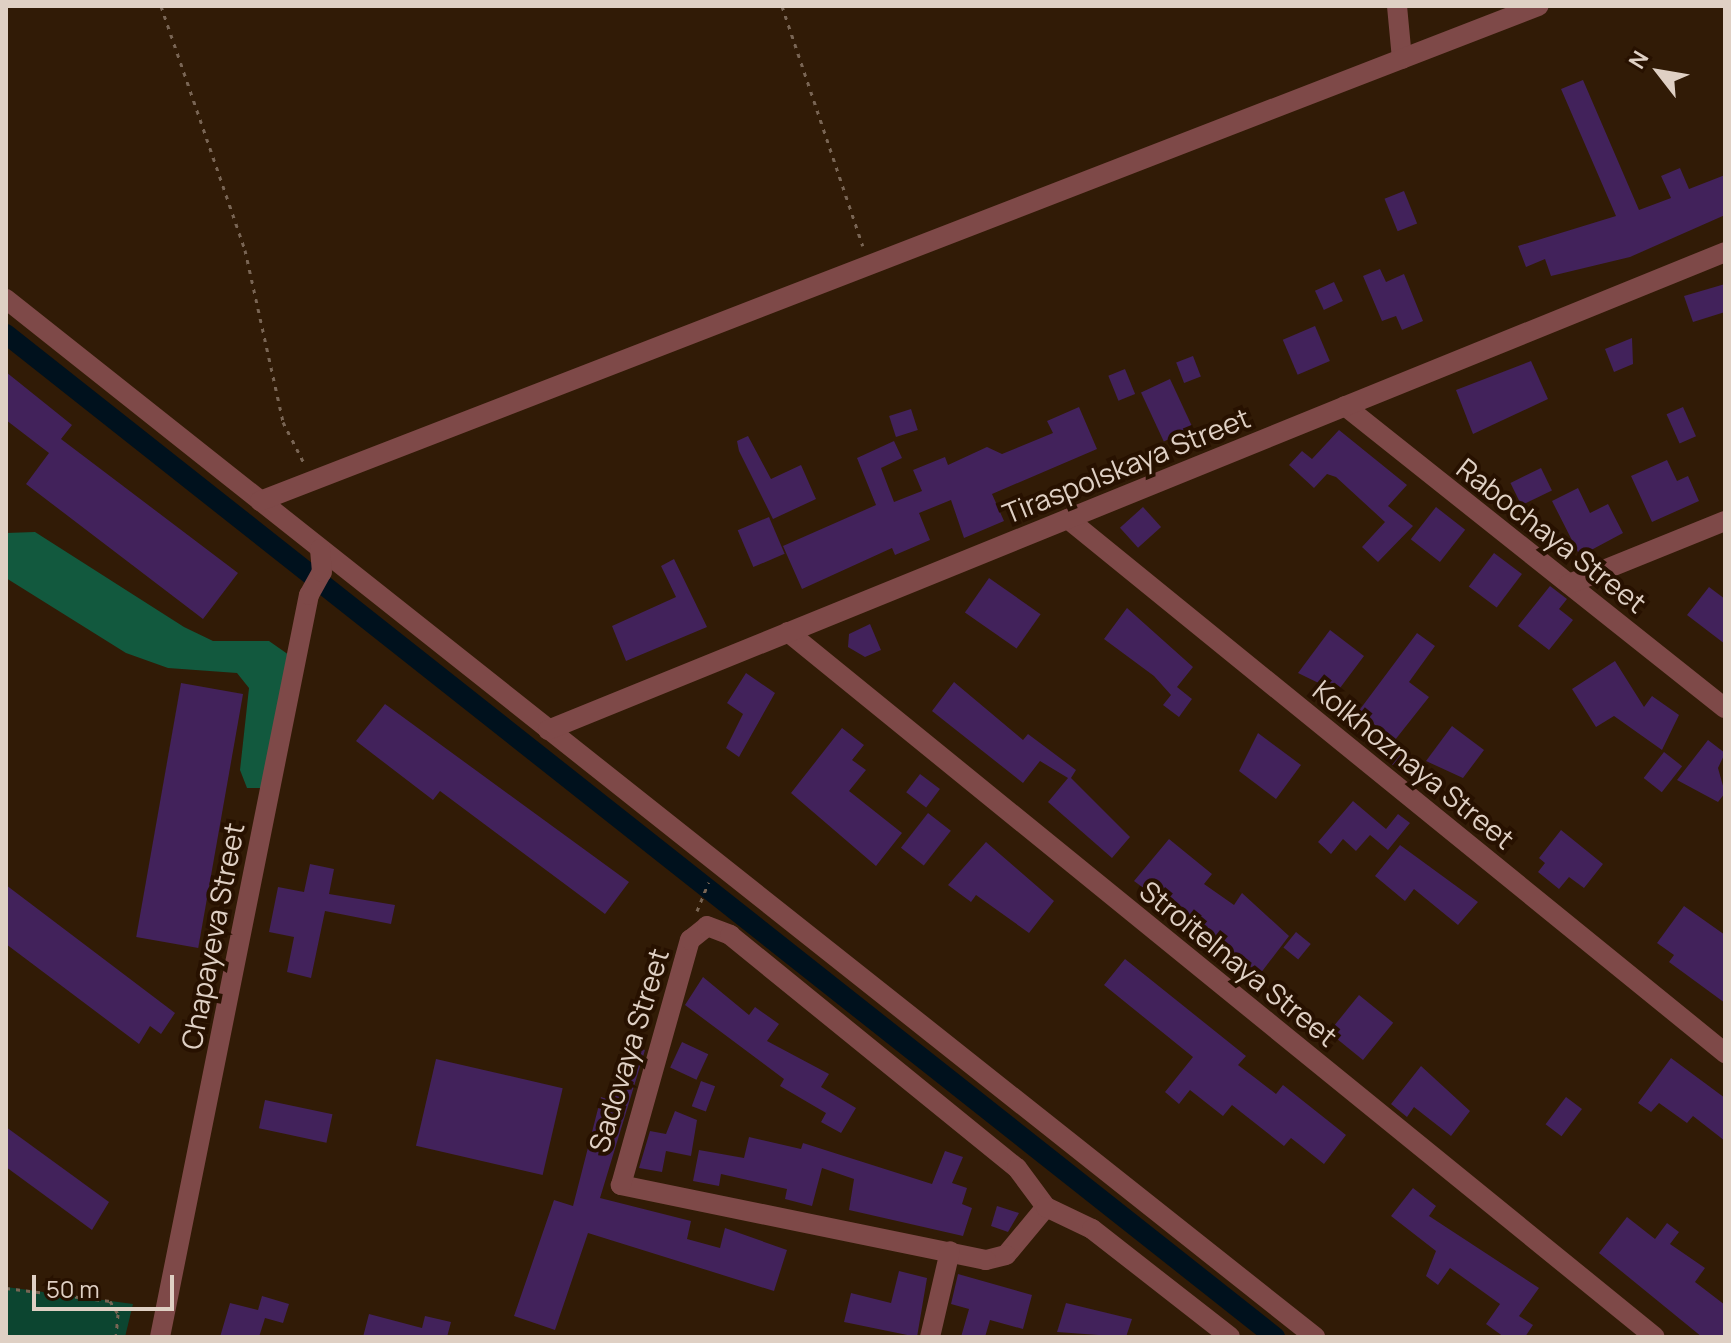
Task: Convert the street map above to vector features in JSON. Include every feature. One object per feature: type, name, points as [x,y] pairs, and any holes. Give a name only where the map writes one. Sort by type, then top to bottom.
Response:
[{"type":"street","points":[[1397,6],[1402,59]]},
{"type":"street","points":[[260,501],[1538,6]]},
{"type":"street","name":"Tiraspolskaya Street","points":[[548,730],[1725,252]]},
{"type":"street","points":[[6,299],[1315,1337]]},
{"type":"street","name":"Rabochaya Street","points":[[1345,406],[1725,708]]},
{"type":"street","name":"Kolkhoznaya Street","points":[[1068,519],[1725,1053]]},
{"type":"street","points":[[1569,584],[1725,521]]},
{"type":"street","name":"Chapayeva Street","points":[[160,1337],[309,595],[322,572],[320,549]]},
{"type":"street","name":"Stroitelnaya Street","points":[[788,632],[1655,1337]]},
{"type":"street","name":"Sadovaya Street","points":[[1046,1207],[1006,1255],[986,1260],[618,1180],[697,930],[718,927],[730,935],[1017,1168],[1046,1207],[1092,1229],[1230,1337]]},
{"type":"street","points":[[930,1337],[950,1251]]},
{"type":"path","points":[[161,6],[245,250],[283,422],[313,481]]},
{"type":"path","points":[[782,6],[869,265]]},
{"type":"path","points":[[697,902],[711,879]]},
{"type":"path","points":[[6,1288],[110,1301],[118,1314],[116,1337]]},
{"type":"green space","points":[[35,532],[184,627],[213,641],[269,641],[289,655],[264,788],[247,788],[240,770],[249,688],[237,673],[168,668],[126,653],[6,578],[6,533]]},
{"type":"green space","points":[[6,1287],[133,1304],[125,1337],[6,1337]]},
{"type":"building","points":[[1583,80],[1639,210],[1671,198],[1661,176],[1680,168],[1689,189],[1725,175],[1725,215],[1630,257],[1551,276],[1545,259],[1526,267],[1518,246],[1616,216],[1561,89]]},
{"type":"building","points":[[1404,191],[1417,223],[1398,231],[1385,199]]},
{"type":"building","points":[[1380,269],[1386,282],[1404,274],[1423,321],[1402,330],[1396,316],[1382,321],[1363,276]]},
{"type":"building","points":[[1334,282],[1343,301],[1324,310],[1315,291]]},
{"type":"building","points":[[1725,284],[1725,312],[1693,322],[1684,296]]},
{"type":"building","points":[[1315,326],[1330,361],[1298,375],[1283,340]]},
{"type":"building","points":[[1632,338],[1633,364],[1614,372],[1605,349]]},
{"type":"building","points":[[1193,356],[1201,377],[1184,383],[1176,362]]},
{"type":"building","points":[[1531,361],[1548,399],[1473,434],[1456,390]]},
{"type":"building","points":[[1125,369],[1135,394],[1118,401],[1108,376]]},
{"type":"building","points":[[6,372],[72,425],[61,439],[238,573],[203,619],[26,484],[49,453],[6,420]]},
{"type":"building","points":[[1170,379],[1193,428],[1164,441],[1141,393]]},
{"type":"building","points":[[1079,407],[1097,449],[992,494],[1004,521],[964,538],[951,500],[919,513],[930,540],[895,555],[892,548],[802,589],[783,546],[876,505],[857,458],[894,441],[902,458],[881,468],[894,502],[922,491],[913,470],[945,457],[948,465],[987,447],[1002,454],[1053,433],[1047,421]]},
{"type":"building","points":[[1683,407],[1696,436],[1680,444],[1667,414]]},
{"type":"building","points":[[911,409],[918,430],[896,437],[889,416]]},
{"type":"building","points":[[1339,430],[1407,485],[1388,506],[1413,526],[1378,562],[1362,547],[1385,522],[1336,477],[1327,474],[1314,488],[1289,465],[1302,451],[1312,459]]},
{"type":"building","points":[[748,436],[771,479],[801,465],[816,499],[773,519],[739,451],[737,441]]},
{"type":"building","points":[[1667,460],[1677,481],[1688,476],[1699,501],[1652,522],[1631,476]]},
{"type":"building","points":[[1541,468],[1552,490],[1521,505],[1510,483]]},
{"type":"building","points":[[1578,488],[1590,513],[1608,504],[1623,533],[1580,556],[1552,501]]},
{"type":"building","points":[[1143,507],[1161,527],[1138,548],[1120,528]]},
{"type":"building","points":[[1436,507],[1465,530],[1440,562],[1411,539]]},
{"type":"building","points":[[769,517],[785,554],[753,567],[738,530]]},
{"type":"building","points":[[1494,553],[1522,574],[1497,608],[1469,587]]},
{"type":"building","points":[[674,559],[707,627],[626,661],[612,626],[676,597],[661,566]]},
{"type":"building","points":[[989,578],[1041,614],[1017,649],[965,612]]},
{"type":"building","points":[[1550,586],[1567,599],[1559,609],[1573,620],[1549,650],[1518,626]]},
{"type":"building","points":[[1709,587],[1725,599],[1725,644],[1687,615]]},
{"type":"building","points":[[1127,608],[1193,667],[1177,687],[1192,699],[1179,717],[1163,705],[1171,695],[1154,676],[1104,639]]},
{"type":"building","points":[[870,624],[881,650],[865,657],[848,647],[849,634]]},
{"type":"building","points":[[1330,630],[1364,656],[1337,692],[1298,673]]},
{"type":"building","points":[[1417,633],[1435,646],[1409,682],[1429,697],[1395,740],[1358,712]]},
{"type":"building","points":[[1615,661],[1644,707],[1652,696],[1679,715],[1662,750],[1614,716],[1596,727],[1572,689]]},
{"type":"building","points":[[746,673],[775,693],[739,757],[726,748],[743,714],[727,703]]},
{"type":"building","points":[[954,682],[1023,740],[1028,734],[1076,770],[1071,778],[1130,837],[1112,858],[1048,802],[1068,778],[1040,761],[1023,783],[932,711]]},
{"type":"building","points":[[181,683],[243,694],[198,948],[136,937]]},
{"type":"building","points":[[385,704],[629,882],[605,914],[440,791],[433,800],[356,741]]},
{"type":"building","points":[[1452,726],[1484,750],[1463,778],[1426,761]]},
{"type":"building","points":[[842,728],[864,745],[852,760],[866,770],[849,791],[902,833],[876,866],[791,793]]},
{"type":"building","points":[[1258,733],[1301,765],[1276,799],[1239,771]]},
{"type":"building","points":[[1391,740],[1412,756],[1400,771],[1380,755]]},
{"type":"building","points":[[1708,740],[1725,753],[1718,768],[1725,793],[1718,802],[1677,780]]},
{"type":"building","points":[[1664,752],[1682,766],[1662,792],[1644,778]]},
{"type":"building","points":[[920,774],[940,789],[926,807],[906,792]]},
{"type":"building","points":[[1353,801],[1386,829],[1398,814],[1410,823],[1388,850],[1370,835],[1356,851],[1343,839],[1331,854],[1318,842]]},
{"type":"building","points":[[928,813],[951,831],[924,866],[901,848]]},
{"type":"building","points":[[1561,830],[1603,864],[1584,888],[1569,877],[1559,889],[1538,872],[1545,863],[1539,858]]},
{"type":"building","points":[[1169,839],[1212,874],[1204,884],[1234,905],[1242,893],[1289,936],[1260,974],[1134,881]]},
{"type":"building","points":[[986,842],[1054,901],[1029,933],[976,895],[971,902],[948,885]]},
{"type":"building","points":[[1400,845],[1478,902],[1458,925],[1414,889],[1405,901],[1375,876]]},
{"type":"building","points":[[310,864],[334,869],[329,894],[395,905],[391,924],[325,911],[311,978],[287,972],[294,937],[269,932],[278,887],[304,892]]},
{"type":"building","points":[[6,885],[175,1013],[161,1034],[150,1026],[139,1044],[6,944]]},
{"type":"building","points":[[1684,906],[1725,935],[1725,1003],[1669,962],[1674,955],[1657,943]]},
{"type":"building","points":[[1296,932],[1311,944],[1298,960],[1283,948]]},
{"type":"building","points":[[1125,959],[1246,1056],[1238,1065],[1276,1094],[1283,1085],[1346,1135],[1324,1164],[1291,1138],[1284,1146],[1232,1105],[1223,1116],[1190,1090],[1179,1104],[1165,1092],[1193,1057],[1104,985]]},
{"type":"building","points":[[703,977],[749,1015],[755,1007],[779,1024],[767,1041],[829,1074],[821,1087],[856,1108],[841,1133],[821,1122],[826,1113],[780,1086],[784,1079],[685,1005]]},
{"type":"building","points":[[1359,995],[1393,1023],[1363,1060],[1329,1032]]},
{"type":"building","points":[[682,1042],[708,1054],[696,1080],[670,1067]]},
{"type":"building","points":[[627,1044],[645,1050],[600,1198],[691,1221],[687,1239],[720,1248],[725,1228],[787,1250],[774,1291],[588,1233],[555,1330],[514,1316],[554,1200],[573,1206],[601,1097],[610,1100]]},
{"type":"building","points":[[1671,1058],[1725,1098],[1725,1141],[1693,1116],[1687,1123],[1659,1103],[1651,1112],[1638,1103]]},
{"type":"building","points":[[436,1059],[563,1088],[543,1175],[416,1146]]},
{"type":"building","points":[[1421,1066],[1470,1111],[1451,1136],[1414,1107],[1407,1117],[1391,1104]]},
{"type":"building","points":[[701,1081],[715,1086],[706,1112],[692,1106]]},
{"type":"building","points":[[1566,1097],[1582,1109],[1562,1136],[1546,1124]]},
{"type":"building","points":[[265,1100],[332,1114],[326,1143],[259,1128]]},
{"type":"building","points":[[675,1111],[697,1120],[691,1156],[666,1151],[662,1172],[639,1168],[650,1131],[666,1134]]},
{"type":"building","points":[[6,1127],[109,1202],[92,1230],[6,1167]]},
{"type":"building","points":[[749,1137],[801,1149],[803,1143],[932,1184],[945,1151],[963,1157],[952,1183],[967,1188],[962,1204],[972,1208],[963,1236],[849,1210],[854,1179],[822,1168],[812,1206],[785,1199],[787,1189],[721,1174],[719,1186],[693,1181],[699,1150],[744,1158]]},
{"type":"building","points":[[1413,1188],[1436,1206],[1429,1216],[1539,1288],[1519,1316],[1533,1325],[1525,1337],[1504,1337],[1486,1324],[1500,1304],[1450,1268],[1438,1285],[1426,1276],[1436,1251],[1391,1216]]},
{"type":"building","points":[[997,1206],[1019,1213],[1008,1232],[991,1226]]},
{"type":"building","points":[[1627,1217],[1655,1239],[1667,1223],[1679,1232],[1670,1244],[1705,1268],[1695,1282],[1725,1305],[1725,1337],[1702,1337],[1599,1253]]},
{"type":"building","points":[[899,1271],[927,1278],[917,1337],[844,1322],[851,1293],[891,1303]]},
{"type":"building","points":[[958,1274],[1032,1295],[1023,1329],[990,1320],[985,1337],[961,1337],[969,1309],[951,1304]]},
{"type":"building","points":[[262,1296],[289,1304],[283,1323],[265,1318],[259,1337],[220,1337],[230,1303],[258,1310]]},
{"type":"building","points":[[1066,1303],[1132,1319],[1126,1337],[1057,1332]]},
{"type":"building","points":[[369,1314],[422,1328],[425,1316],[451,1322],[447,1337],[363,1337]]},
{"type":"waterway","points":[[6,334],[1275,1337]]}]
